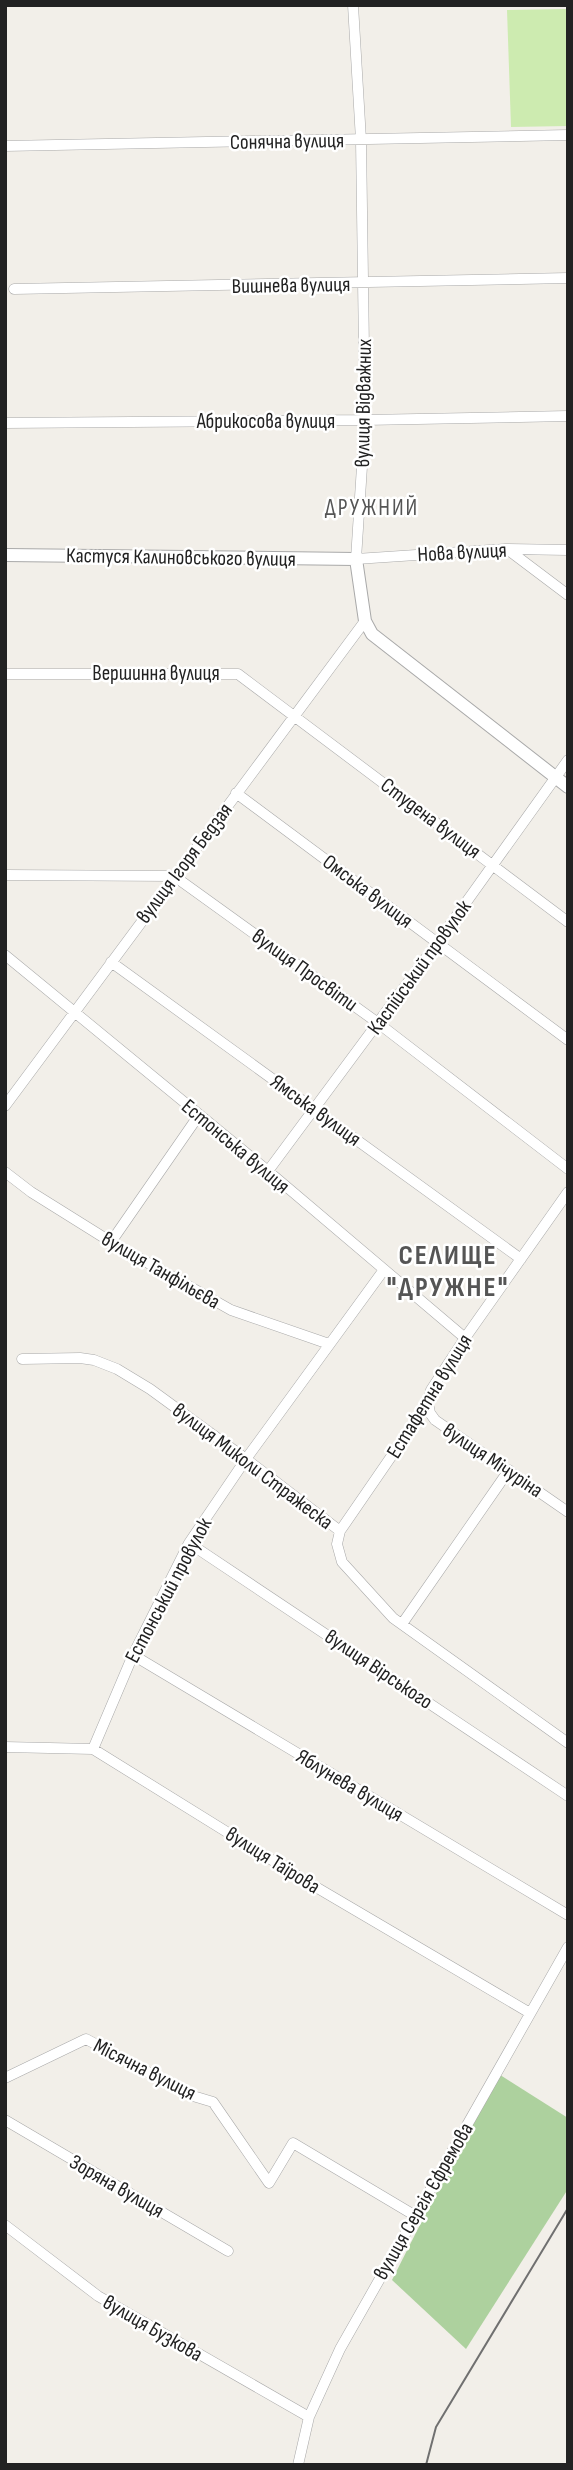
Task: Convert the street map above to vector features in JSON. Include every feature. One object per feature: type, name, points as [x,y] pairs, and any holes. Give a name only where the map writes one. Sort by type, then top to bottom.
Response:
[{"type":"street","name":"вулиця Відважних","points":[[354,5],[361,140],[365,420],[356,559],[365,621]]},
{"type":"street","name":"Сонячна вулиця","points":[[5,146],[568,135]]},
{"type":"street","name":"Вишнева вулиця","points":[[14,289],[568,278]]},
{"type":"street","name":"Абрикосова вулиця","points":[[5,423],[568,416]]},
{"type":"street","name":"Нова вулиця","points":[[356,559],[506,549],[568,550]]},
{"type":"street","points":[[506,549],[568,595]]},
{"type":"street","name":"Кастуся Калиновського вулиця","points":[[5,555],[356,559]]},
{"type":"street","points":[[365,621],[372,635],[382,644],[568,787]]},
{"type":"street","name":"вулиця Ігоря Бедзая","points":[[5,1106],[365,621]]},
{"type":"street","name":"Вершинна вулиця","points":[[5,674],[232,673],[238,674],[294,714]]},
{"type":"street","name":"Студена вулиця","points":[[294,714],[568,922]]},
{"type":"street","name":"Каспійський провулок","points":[[268,1171],[316,1109],[568,760]]},
{"type":"street","name":"Омська вулиця","points":[[236,793],[568,1040]]},
{"type":"street","points":[[5,875],[174,876]]},
{"type":"street","name":"вулиця Просвіти","points":[[174,876],[378,1023],[568,1169]]},
{"type":"street","name":"Естонська вулиця","points":[[5,955],[268,1171],[465,1338]]},
{"type":"street","name":"Ямська вулиця","points":[[111,962],[521,1259]]},
{"type":"street","points":[[111,1242],[199,1115]]},
{"type":"street","name":"вулиця Танфільєва","points":[[5,1172],[31,1192],[111,1242],[232,1310],[329,1344]]},
{"type":"street","name":"Естафетна вулиця","points":[[340,1531],[428,1403],[431,1390],[465,1338],[568,1192]]},
{"type":"street","name":"Естонський провулок","points":[[93,1749],[133,1655],[189,1543],[246,1459],[383,1271]]},
{"type":"street","name":"вулиця Миколи Стражеска","points":[[22,1359],[80,1359],[104,1363],[150,1389],[340,1531],[337,1544],[342,1562],[369,1594],[402,1625],[568,1742]]},
{"type":"street","name":"вулиця Мічуріна","points":[[428,1403],[435,1420],[568,1512]]},
{"type":"street","points":[[402,1625],[509,1471]]},
{"type":"street","name":"вулиця Вірського","points":[[189,1543],[568,1796]]},
{"type":"street","name":"Яблунева вулиця","points":[[133,1655],[568,1915]]},
{"type":"street","points":[[5,1747],[93,1749]]},
{"type":"street","name":"вулиця Таїрова","points":[[93,1749],[309,1883],[530,2013]]},
{"type":"street","name":"вулиця Сергія Єфремова","points":[[298,2465],[309,2417],[340,2349],[568,1947]]},
{"type":"street","name":"Місячна вулиця","points":[[5,2078],[86,2039],[193,2095],[213,2102],[269,2183],[293,2143],[414,2215]]},
{"type":"street","name":"Зоряна вулиця","points":[[5,2120],[228,2251]]},
{"type":"street","name":"вулиця Бузкова","points":[[5,2225],[98,2297],[309,2417]]},
{"type":"green space","points":[[568,9],[568,126],[511,127],[507,10]]},
{"type":"green space","points":[[497,2073],[568,2118],[568,2189],[466,2349],[392,2280]]},
{"type":"tram line","points":[[426,2465],[436,2427],[568,2208]]},
{"type":"district","name":"ДРУЖНИЙ","points":[[372,507]]},
{"type":"district","name":"СЕЛИЩЕ \"ДРУЖНЕ\"","points":[[448,1270]]}]
